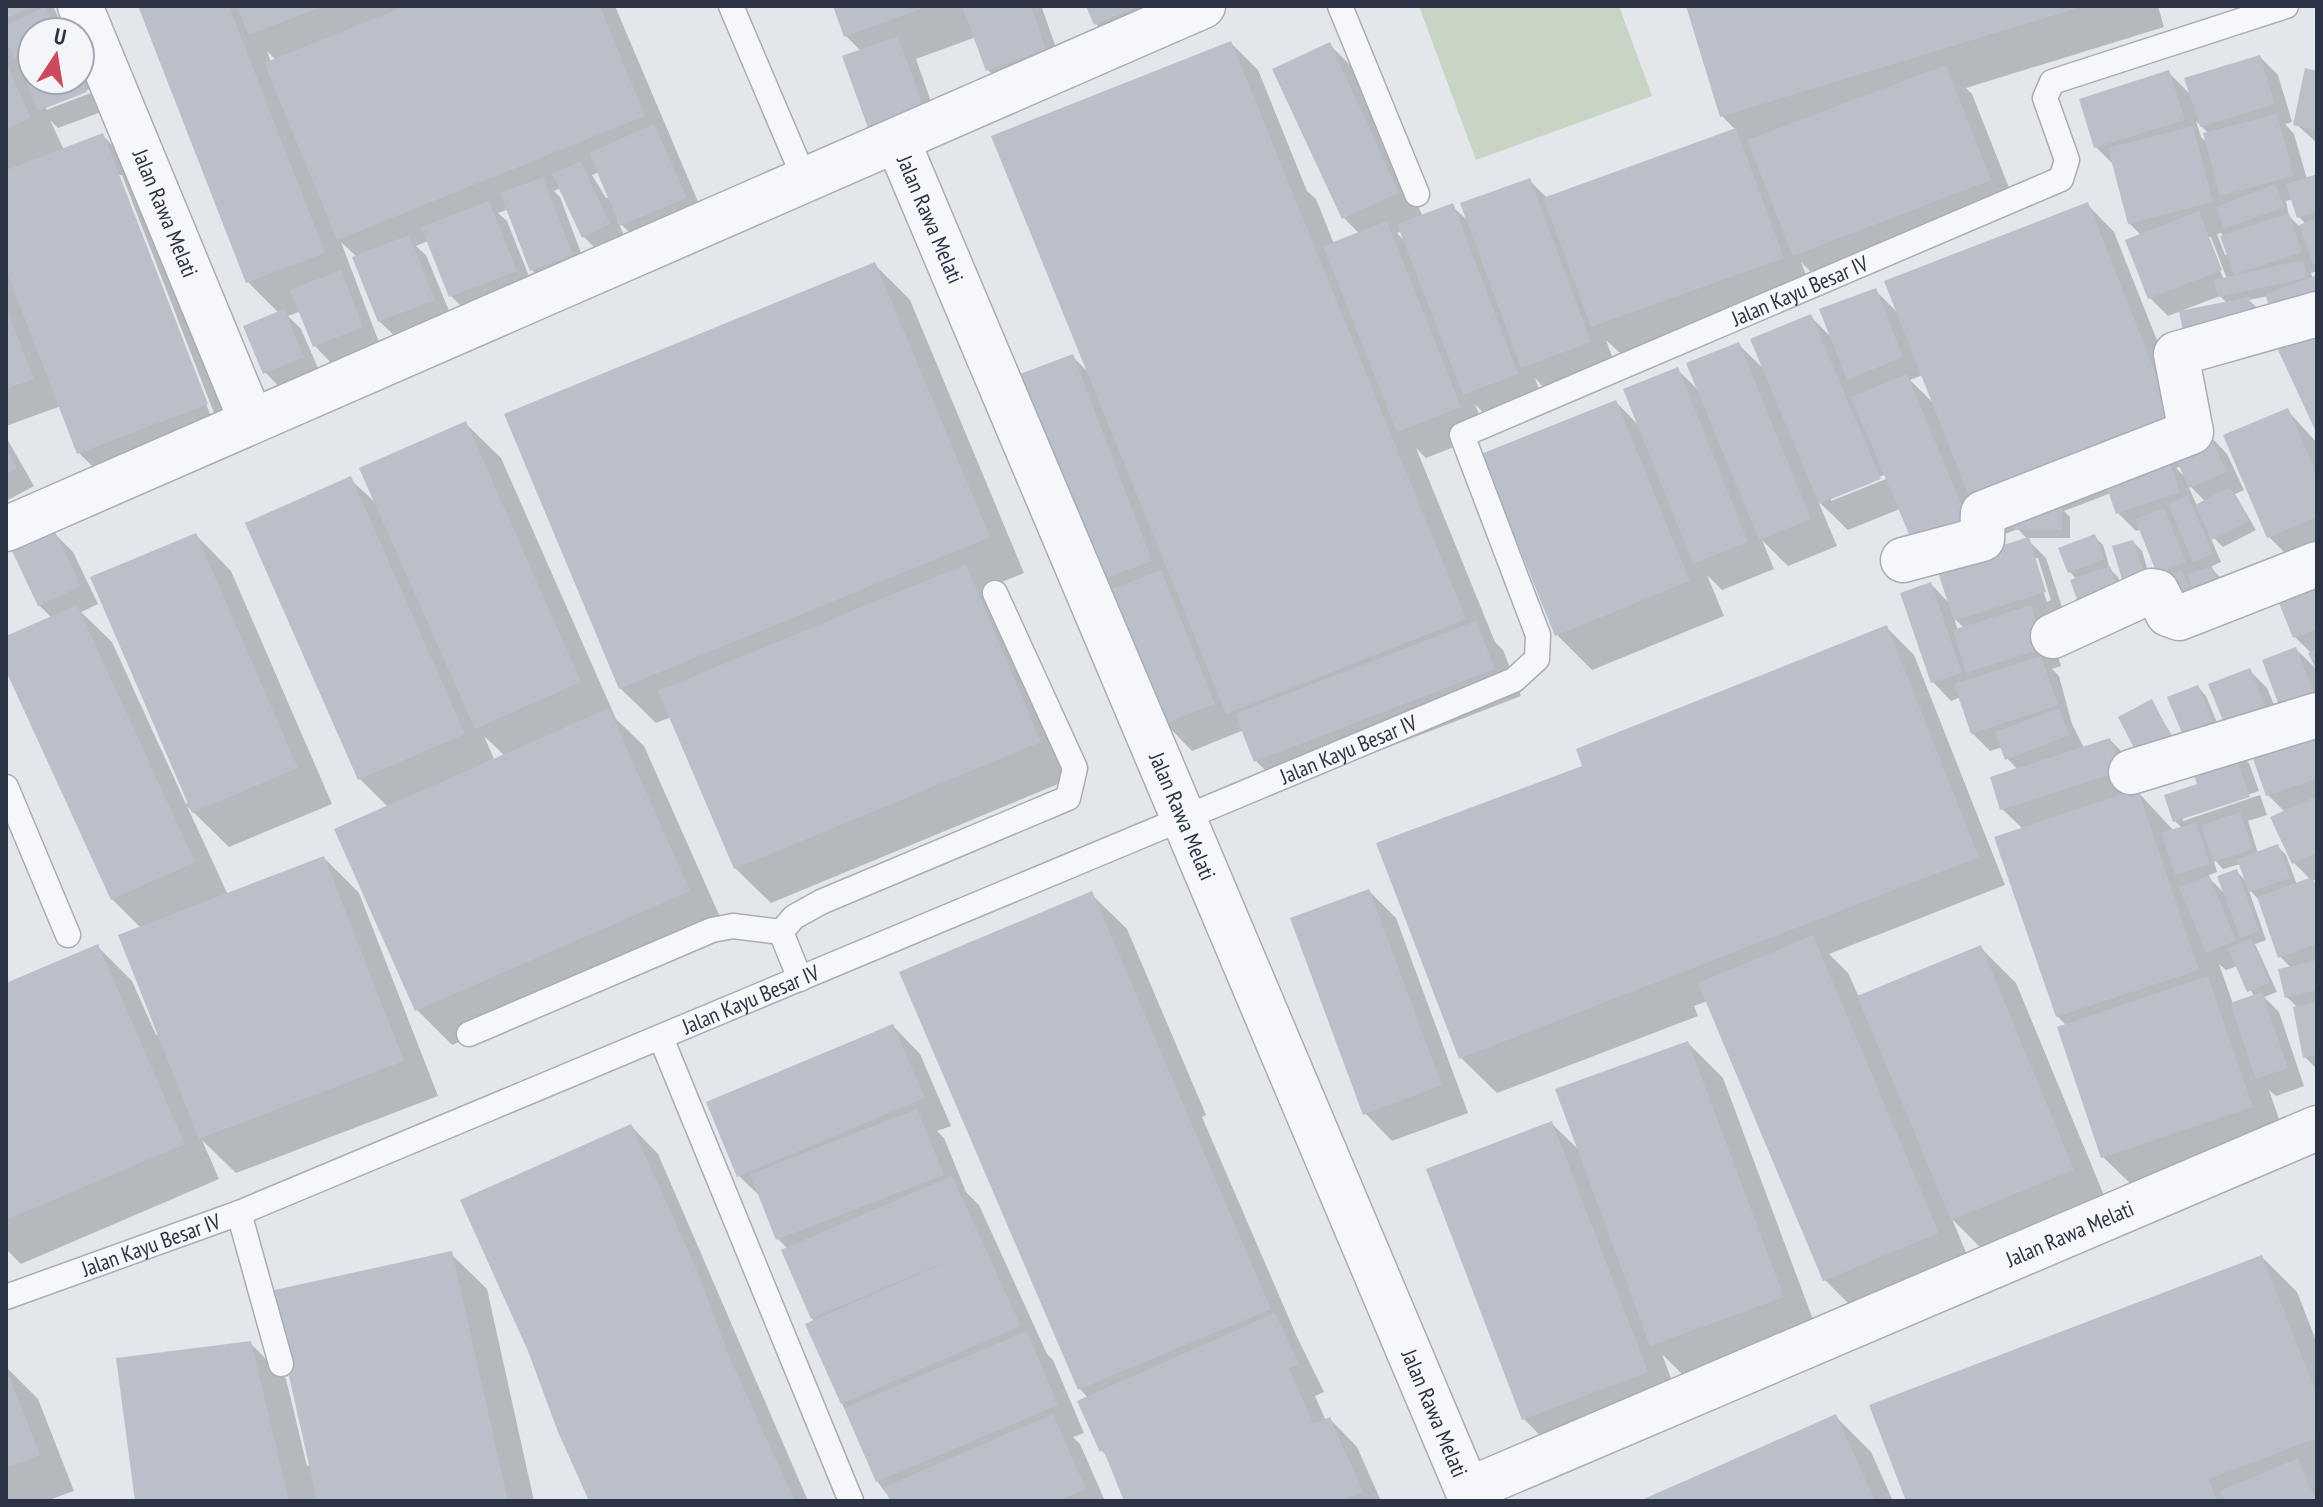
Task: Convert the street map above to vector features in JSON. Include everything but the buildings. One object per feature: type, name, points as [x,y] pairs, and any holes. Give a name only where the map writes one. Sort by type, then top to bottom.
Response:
[{"type":"street","name":"Jalan Rawa Melati","points":[[80,6],[251,420]]},
{"type":"street","name":"Jalan Rawa Melati","points":[[6,529],[1203,6]]},
{"type":"street","name":"Jalan Rawa Melati","points":[[897,140],[1470,1496],[2317,1128]]},
{"type":"street","points":[[1903,560],[1982,539],[1983,513],[2191,432],[2176,354],[2317,314]]},
{"type":"street","points":[[2053,636],[2151,591],[2157,592],[2168,614],[2179,618],[2317,564]]},
{"type":"street","points":[[2131,772],[2317,715]]},
{"type":"lane","points":[[731,6],[805,180]]},
{"type":"lane","points":[[1340,6],[1417,194]]},
{"type":"lane","name":"Jalan Kayu Besar IV","points":[[6,1297],[239,1213],[1514,680],[1531,669],[1537,659],[1538,635],[1462,435],[2061,179],[2067,160],[2045,98],[2052,82],[2286,6]]},
{"type":"lane","points":[[781,932],[794,917],[821,902],[1068,798],[1075,768],[995,593]]},
{"type":"lane","points":[[6,787],[68,935]]},
{"type":"lane","points":[[469,1034],[712,930],[733,926],[781,932]]},
{"type":"lane","points":[[781,932],[800,979]]},
{"type":"lane","points":[[661,1038],[851,1501]]},
{"type":"lane","points":[[239,1213],[281,1364]]},
{"type":"green space","points":[[1419,6],[1619,6],[1652,96],[1476,160]]}]
